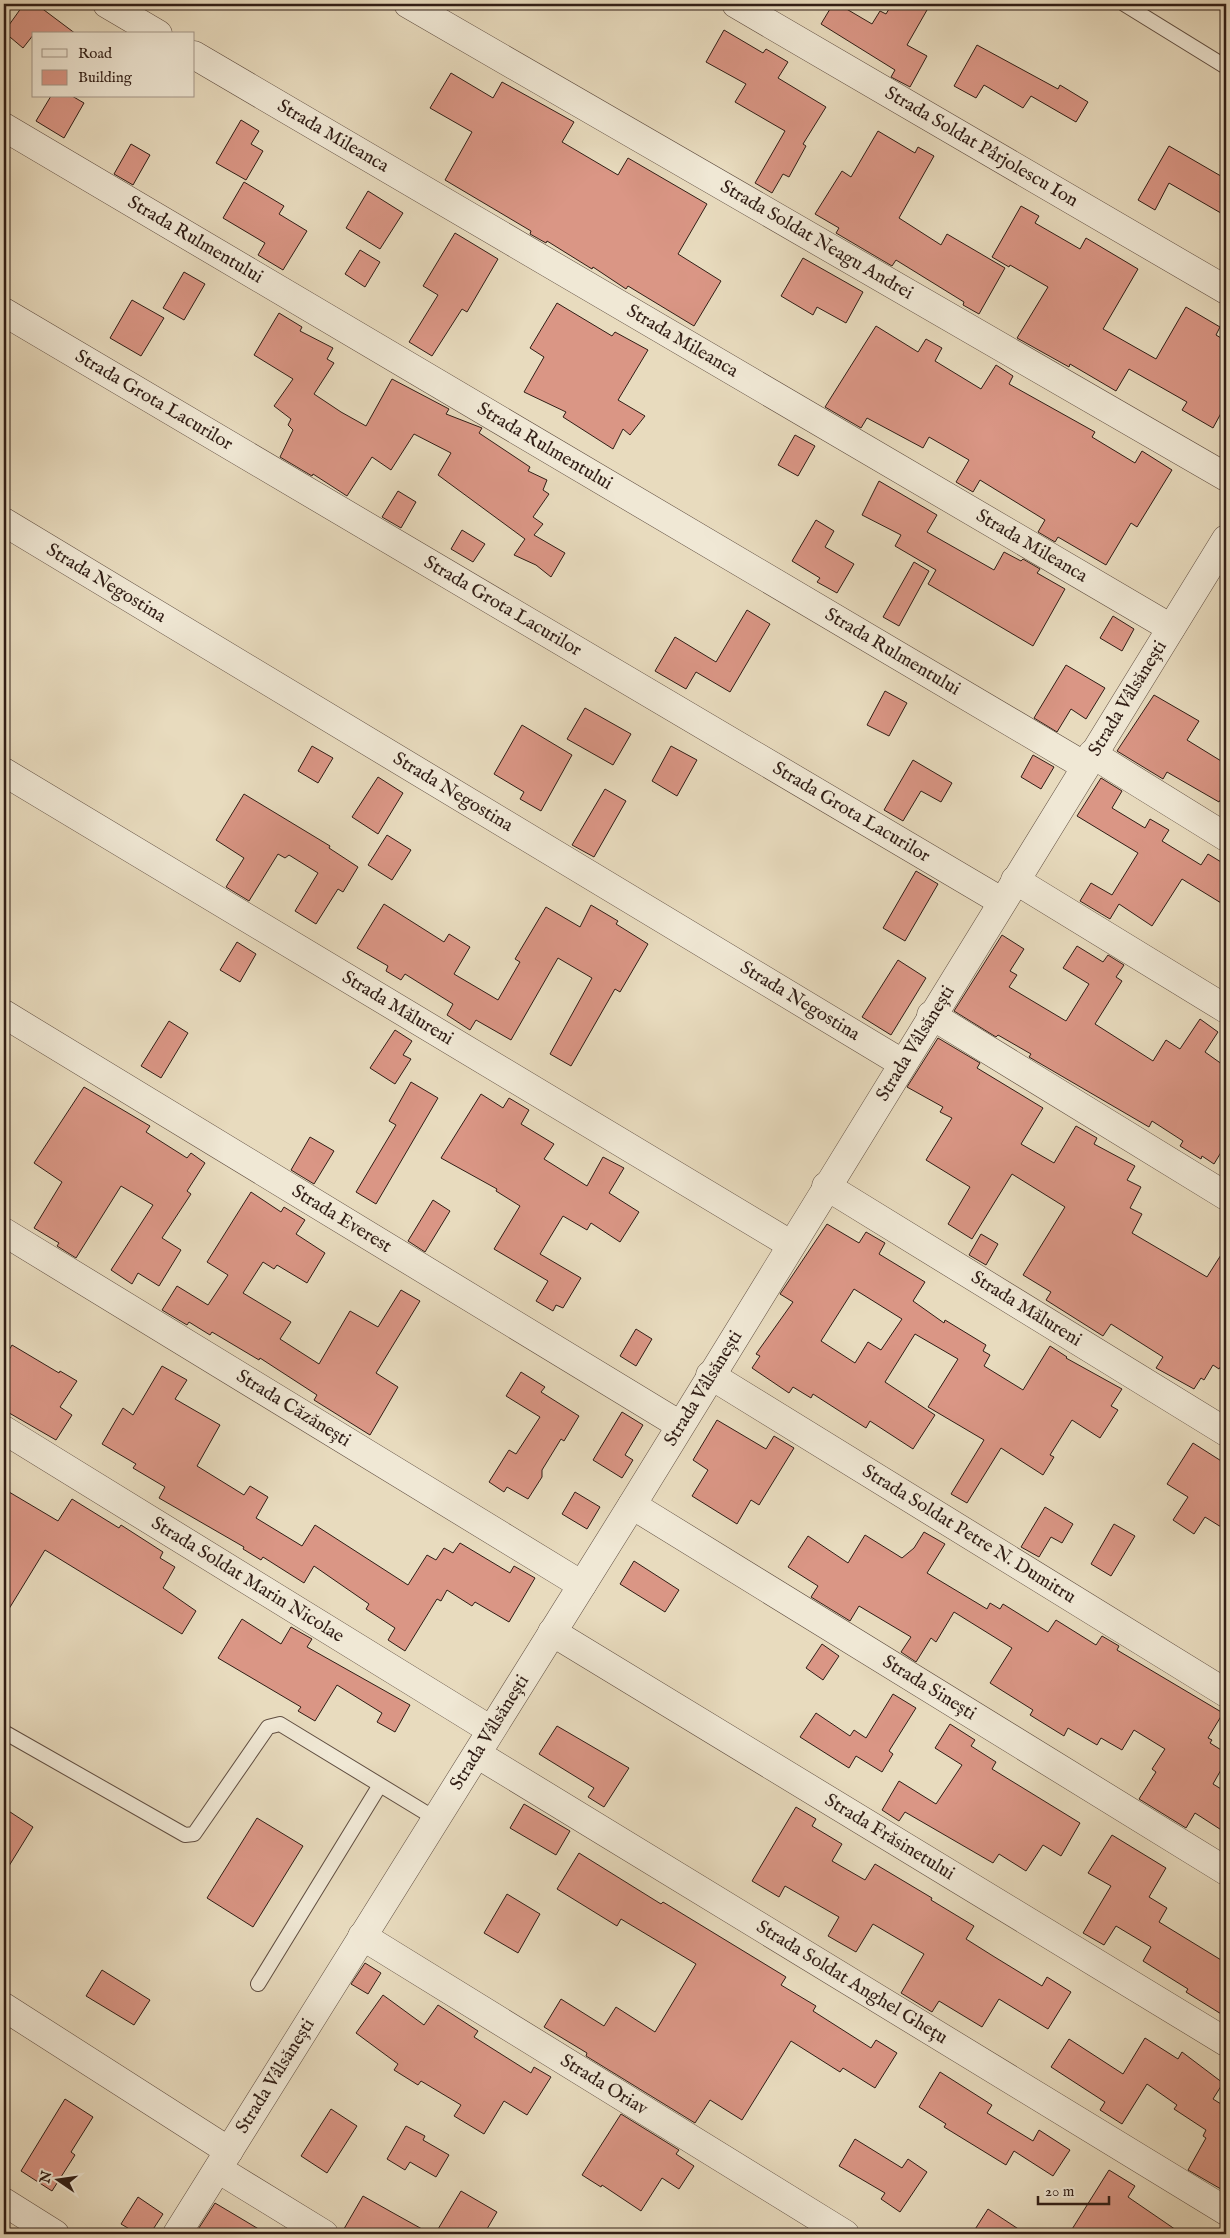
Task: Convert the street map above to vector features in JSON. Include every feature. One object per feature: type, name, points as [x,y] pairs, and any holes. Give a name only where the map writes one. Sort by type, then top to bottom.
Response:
[{"type":"street","points":[[107,4],[155,32]]},
{"type":"street","name":"Strada Soldat Neagu Andrei","points":[[408,4],[1226,477]]},
{"type":"street","name":"Strada Soldat Pârjolescu Ion","points":[[736,4],[1226,290]]},
{"type":"street","name":"Strada Mileanca","points":[[195,56],[1171,628]]},
{"type":"street","name":"Strada Rulmentului","points":[[4,127],[1088,760],[1226,837]]},
{"type":"street","name":"Strada Grota Lacurilor","points":[[4,312],[1008,891],[1226,1009]]},
{"type":"street","name":"Strada Negostina","points":[[4,522],[902,1063]]},
{"type":"street","name":"Strada Vâlsănești","points":[[177,2234],[632,1505],[790,1244],[1226,538]]},
{"type":"street","name":"Strada Mălureni","points":[[4,772],[790,1244]]},
{"type":"street","name":"Strada Everest","points":[[4,1014],[680,1425]]},
{"type":"street","points":[[932,1015],[1226,1196]]},
{"type":"street","name":"Strada Mălureni","points":[[826,1186],[1226,1432]]},
{"type":"street","name":"Strada Căzănești","points":[[4,1232],[582,1585]]},
{"type":"street","name":"Strada Soldat Petre N. Dumitru","points":[[710,1375],[1226,1693]]},
{"type":"street","name":"Strada Soldat Marin Nicolae","points":[[4,1430],[492,1730]]},
{"type":"street","name":"Strada Sinești","points":[[632,1505],[1226,1871]]},
{"type":"street","name":"Strada Frăsinetului","points":[[552,1632],[1226,2042]]},
{"type":"street","name":"Strada Soldat Anghel Ghețu","points":[[477,1754],[1226,2211]]},
{"type":"street","name":"Strada Oriav","points":[[362,1936],[845,2234]]},
{"type":"street","points":[[4,2007],[223,2160],[324,2234]]},
{"type":"street","points":[[4,2202],[55,2234]]},
{"type":"lane","points":[[1124,4],[1226,67]]},
{"type":"lane","points":[[4,1732],[184,1835],[194,1834],[268,1727],[280,1724],[436,1819]]},
{"type":"lane","points":[[258,1984],[380,1785]]},
{"type":"building","points":[[24,4],[36,4],[73,32],[32,32],[32,37],[23,48],[4,32]]},
{"type":"building","points":[[833,4],[838,4],[872,24],[880,11],[886,14],[892,4],[916,4],[927,10],[907,45],[927,56],[910,87],[891,77],[895,70],[821,24]]},
{"type":"building","points":[[724,30],[763,53],[766,49],[788,62],[778,78],[826,107],[803,144],[806,146],[789,177],[783,174],[772,193],[755,183],[785,131],[735,102],[746,84],[706,62]]},
{"type":"building","points":[[977,45],[1058,89],[1060,85],[1088,102],[1076,122],[1031,96],[1023,108],[984,85],[976,98],[954,86]]},
{"type":"building","points":[[451,73],[493,98],[502,82],[574,122],[562,142],[618,175],[628,158],[707,204],[678,254],[721,281],[694,326],[628,286],[626,289],[593,267],[592,269],[547,241],[546,243],[530,234],[531,231],[445,180],[472,132],[430,108]]},
{"type":"building","points":[[50,98],[75,98],[84,103],[64,138],[36,121]]},
{"type":"building","points":[[241,120],[259,131],[251,144],[263,151],[246,180],[216,163]]},
{"type":"building","points":[[878,131],[915,153],[918,147],[934,156],[899,218],[941,245],[947,234],[1005,268],[979,314],[963,305],[964,302],[896,260],[892,266],[836,233],[839,228],[815,214],[842,171],[851,177]]},
{"type":"building","points":[[131,144],[150,155],[133,185],[114,174]]},
{"type":"building","points":[[1169,146],[1226,179],[1226,216],[1169,183],[1155,210],[1138,200]]},
{"type":"building","points":[[244,182],[284,206],[279,214],[307,231],[283,270],[258,255],[265,243],[223,218]]},
{"type":"building","points":[[368,191],[403,213],[380,249],[346,228]]},
{"type":"building","points":[[1021,206],[1039,216],[1035,223],[1080,249],[1086,238],[1138,269],[1103,329],[1156,359],[1186,307],[1220,327],[1216,335],[1226,341],[1226,404],[1213,428],[1182,410],[1187,402],[1129,369],[1116,391],[1070,364],[1069,367],[1017,338],[1048,287],[992,257]]},
{"type":"building","points":[[455,233],[498,259],[467,312],[462,309],[432,356],[409,342],[438,295],[423,286]]},
{"type":"building","points":[[360,250],[380,262],[365,287],[345,274]]},
{"type":"building","points":[[803,258],[863,292],[846,323],[817,307],[813,315],[781,296]]},
{"type":"building","points":[[184,272],[205,284],[184,320],[163,308]]},
{"type":"building","points":[[132,300],[164,318],[141,356],[110,338]]},
{"type":"building","points":[[557,303],[612,336],[615,332],[648,350],[618,400],[645,416],[630,435],[623,429],[613,449],[563,417],[566,412],[524,392],[544,357],[530,348]]},
{"type":"building","points":[[279,313],[302,327],[300,331],[333,348],[327,359],[334,363],[314,394],[341,412],[366,426],[392,379],[449,409],[446,414],[482,428],[479,433],[530,467],[528,471],[547,480],[543,490],[549,494],[533,517],[543,524],[534,535],[565,553],[551,577],[536,565],[514,555],[525,539],[438,475],[451,453],[414,434],[391,470],[372,457],[347,496],[313,474],[312,476],[280,457],[293,430],[288,425],[291,419],[274,406],[293,379],[254,355]]},
{"type":"building","points":[[876,326],[918,352],[926,339],[942,348],[935,361],[981,389],[996,365],[1013,376],[1009,384],[1095,432],[1092,437],[1135,463],[1142,451],[1172,470],[1137,527],[1131,523],[1106,565],[1058,537],[1055,542],[1038,532],[1045,520],[980,480],[973,492],[956,482],[969,460],[929,437],[923,448],[867,418],[861,428],[825,407]]},
{"type":"building","points":[[795,435],[815,446],[798,476],[778,465]]},
{"type":"building","points":[[879,481],[937,515],[927,532],[994,570],[1004,552],[1021,561],[1023,559],[1040,569],[1037,573],[1065,589],[1033,646],[928,584],[936,570],[895,546],[901,535],[862,515]]},
{"type":"building","points":[[398,491],[416,502],[401,528],[382,517]]},
{"type":"building","points":[[816,520],[834,531],[825,547],[854,564],[837,593],[817,582],[820,578],[792,561]]},
{"type":"building","points":[[462,530],[485,544],[473,562],[451,549]]},
{"type":"building","points":[[914,562],[929,571],[899,626],[883,617]]},
{"type":"building","points":[[747,610],[770,624],[730,692],[696,672],[686,689],[655,671],[675,637],[716,662]]},
{"type":"building","points":[[1113,616],[1134,629],[1122,651],[1100,638]]},
{"type":"building","points":[[1066,665],[1105,688],[1086,719],[1071,709],[1057,732],[1034,718]]},
{"type":"building","points":[[885,691],[907,703],[889,736],[867,725]]},
{"type":"building","points":[[1154,695],[1199,721],[1187,740],[1226,764],[1226,791],[1219,802],[1167,772],[1163,779],[1117,751]]},
{"type":"building","points":[[585,708],[631,734],[613,765],[567,739]]},
{"type":"building","points":[[522,725],[572,755],[541,811],[520,799],[524,792],[494,774]]},
{"type":"building","points":[[312,746],[333,758],[318,783],[298,771]]},
{"type":"building","points":[[671,746],[697,760],[677,796],[652,781]]},
{"type":"building","points":[[1033,755],[1054,767],[1041,789],[1021,777]]},
{"type":"building","points":[[913,760],[952,783],[941,802],[921,791],[903,821],[884,810]]},
{"type":"building","points":[[378,777],[403,793],[378,834],[352,817]]},
{"type":"building","points":[[1101,778],[1122,791],[1112,808],[1145,828],[1150,819],[1169,830],[1162,841],[1201,865],[1208,854],[1226,865],[1226,906],[1182,879],[1152,926],[1119,904],[1110,919],[1080,901],[1091,883],[1112,895],[1138,853],[1077,816]]},
{"type":"building","points":[[605,789],[626,801],[594,857],[572,845]]},
{"type":"building","points":[[244,794],[330,846],[329,848],[358,867],[343,892],[338,889],[316,924],[295,911],[318,873],[289,855],[285,858],[278,854],[249,901],[226,887],[244,858],[216,840]]},
{"type":"building","points":[[387,835],[411,850],[392,880],[368,865]]},
{"type":"building","points":[[916,871],[938,884],[905,941],[883,928]]},
{"type":"building","points":[[384,904],[444,942],[449,934],[470,947],[454,974],[498,1000],[520,962],[515,959],[546,907],[580,927],[591,905],[618,921],[616,924],[648,944],[620,992],[615,989],[571,1066],[550,1054],[592,978],[558,958],[511,1040],[476,1020],[470,1030],[447,1015],[453,1004],[405,974],[401,980],[386,971],[388,966],[357,948]]},
{"type":"building","points":[[1002,935],[1024,949],[1010,971],[1017,975],[1009,987],[1066,1021],[1089,984],[1063,968],[1077,946],[1103,962],[1108,955],[1124,965],[1116,977],[1122,981],[1095,1024],[1153,1061],[1166,1040],[1180,1049],[1200,1019],[1218,1032],[1205,1052],[1226,1067],[1226,1144],[1214,1164],[1202,1156],[1201,1159],[1180,1146],[1183,1141],[1152,1121],[1149,1127],[1029,1057],[1031,1054],[998,1035],[996,1037],[954,1011]]},
{"type":"building","points":[[237,942],[256,954],[240,982],[220,970]]},
{"type":"building","points":[[898,960],[926,978],[891,1035],[862,1017]]},
{"type":"building","points":[[169,1021],[188,1033],[161,1078],[141,1066]]},
{"type":"building","points":[[395,1030],[412,1041],[403,1055],[411,1059],[395,1084],[370,1068]]},
{"type":"building","points":[[938,1038],[980,1063],[977,1068],[1043,1108],[1021,1144],[1054,1163],[1076,1126],[1097,1138],[1094,1144],[1135,1166],[1127,1180],[1141,1187],[1130,1208],[1142,1214],[1132,1233],[1207,1277],[1226,1247],[1226,1357],[1219,1369],[1213,1365],[1204,1380],[1201,1378],[1194,1389],[1156,1368],[1163,1357],[1111,1324],[1103,1336],[1046,1300],[1051,1292],[1023,1275],[1065,1207],[1012,1174],[972,1239],[948,1224],[970,1187],[926,1160],[952,1118],[940,1112],[943,1107],[907,1087]]},
{"type":"building","points":[[411,1082],[438,1098],[376,1204],[356,1192],[396,1125],[389,1121]]},
{"type":"building","points":[[84,1087],[150,1126],[146,1132],[187,1158],[191,1153],[205,1163],[187,1191],[191,1194],[162,1238],[181,1250],[159,1286],[138,1273],[132,1284],[111,1270],[153,1205],[121,1186],[76,1258],[57,1246],[59,1243],[34,1228],[62,1182],[34,1163]]},
{"type":"building","points":[[481,1094],[503,1108],[509,1098],[529,1110],[521,1124],[554,1144],[544,1159],[587,1186],[603,1157],[624,1168],[609,1193],[639,1212],[620,1242],[591,1223],[587,1230],[563,1216],[540,1254],[581,1278],[563,1308],[556,1305],[553,1311],[536,1301],[548,1281],[494,1249],[520,1206],[496,1191],[497,1189],[441,1158]]},
{"type":"building","points":[[310,1137],[334,1151],[314,1184],[291,1170]]},
{"type":"building","points":[[251,1192],[281,1212],[284,1207],[305,1220],[296,1234],[325,1253],[307,1283],[277,1265],[274,1269],[263,1262],[243,1293],[291,1322],[280,1339],[319,1364],[350,1311],[378,1327],[401,1290],[420,1301],[376,1373],[398,1387],[370,1435],[314,1400],[317,1395],[260,1358],[259,1360],[212,1332],[210,1335],[189,1322],[187,1325],[162,1310],[177,1286],[208,1305],[228,1275],[207,1262]]},
{"type":"building","points":[[433,1200],[450,1211],[425,1252],[408,1241]]},
{"type":"building","points":[[827,1224],[859,1243],[866,1232],[885,1243],[879,1254],[925,1282],[913,1301],[944,1323],[945,1320],[986,1345],[983,1351],[990,1355],[984,1366],[1023,1390],[1050,1346],[1066,1358],[1122,1389],[1111,1406],[1118,1410],[1100,1438],[1072,1420],[1050,1455],[1054,1457],[1043,1475],[1001,1448],[967,1503],[951,1494],[984,1440],[928,1407],[958,1359],[915,1334],[885,1382],[935,1415],[913,1449],[870,1421],[866,1428],[813,1394],[811,1398],[793,1387],[789,1393],[752,1368],[760,1356],[756,1354],[793,1302],[780,1294]],"holes":[[[854,1289],[902,1319],[881,1350],[868,1342],[855,1363],[821,1341]]]},
{"type":"building","points":[[981,1234],[998,1244],[986,1265],[969,1255]]},
{"type":"building","points":[[636,1329],[652,1339],[636,1366],[620,1356]]},
{"type":"building","points":[[12,1345],[59,1373],[60,1371],[77,1381],[60,1407],[72,1415],[56,1440],[4,1410],[4,1359]]},
{"type":"building","points":[[162,1366],[187,1380],[175,1399],[220,1425],[197,1466],[244,1495],[250,1486],[268,1497],[256,1518],[302,1546],[315,1525],[408,1585],[427,1555],[436,1560],[444,1548],[453,1553],[460,1543],[510,1573],[514,1566],[535,1578],[509,1622],[475,1602],[472,1606],[447,1590],[441,1601],[437,1599],[405,1651],[388,1640],[395,1628],[366,1609],[369,1604],[314,1566],[304,1583],[263,1557],[261,1560],[243,1549],[244,1547],[159,1498],[165,1487],[133,1468],[136,1464],[102,1444],[123,1408],[133,1415]]},
{"type":"building","points":[[521,1372],[545,1387],[541,1392],[579,1416],[564,1441],[561,1439],[542,1470],[542,1477],[528,1499],[507,1487],[504,1492],[489,1482],[509,1450],[516,1454],[540,1417],[506,1396]]},
{"type":"building","points":[[622,1412],[643,1425],[625,1455],[633,1460],[622,1478],[593,1460]]},
{"type":"building","points":[[717,1420],[766,1449],[774,1436],[794,1448],[759,1505],[751,1500],[737,1524],[692,1496],[708,1470],[693,1460]]},
{"type":"building","points":[[1193,1443],[1226,1464],[1226,1530],[1205,1517],[1194,1534],[1173,1520],[1188,1497],[1167,1484]]},
{"type":"building","points":[[4,1489],[58,1521],[72,1499],[119,1528],[121,1525],[163,1552],[160,1558],[175,1567],[163,1588],[196,1611],[182,1634],[45,1550],[4,1617]]},
{"type":"building","points":[[575,1492],[600,1507],[587,1529],[562,1514]]},
{"type":"building","points":[[1045,1507],[1073,1524],[1062,1543],[1051,1537],[1039,1557],[1021,1547]]},
{"type":"building","points":[[1114,1524],[1135,1536],[1111,1576],[1091,1564]]},
{"type":"building","points":[[924,1532],[945,1544],[927,1573],[987,1609],[990,1603],[1000,1609],[1003,1604],[1048,1632],[1056,1620],[1096,1645],[1102,1636],[1119,1646],[1117,1650],[1223,1713],[1208,1738],[1212,1740],[1210,1743],[1226,1753],[1226,1761],[1213,1784],[1226,1792],[1226,1833],[1195,1813],[1186,1828],[1139,1799],[1156,1772],[1152,1769],[1165,1749],[1134,1730],[1122,1750],[1101,1738],[1097,1745],[1068,1728],[1064,1736],[1030,1715],[1033,1710],[990,1683],[1012,1648],[954,1612],[936,1642],[931,1638],[916,1662],[901,1652],[911,1637],[859,1606],[850,1621],[811,1597],[818,1586],[788,1567],[808,1536],[848,1563],[865,1535],[902,1558],[914,1548]]},
{"type":"building","points":[[634,1561],[679,1590],[665,1612],[620,1584]]},
{"type":"building","points":[[242,1619],[281,1644],[291,1627],[312,1639],[307,1647],[410,1705],[395,1732],[377,1722],[382,1713],[337,1685],[315,1721],[298,1711],[301,1707],[218,1658]]},
{"type":"building","points":[[822,1644],[839,1656],[823,1680],[806,1668]]},
{"type":"building","points":[[893,1694],[916,1708],[889,1751],[893,1754],[882,1772],[856,1756],[849,1768],[800,1737],[816,1713],[850,1736],[854,1730],[866,1738]]},
{"type":"building","points":[[950,1724],[975,1740],[971,1746],[996,1762],[992,1769],[1080,1823],[1061,1856],[1043,1845],[1026,1871],[999,1854],[993,1863],[905,1812],[899,1821],[882,1810],[899,1781],[936,1804],[962,1765],[935,1748]]},
{"type":"building","points":[[557,1726],[629,1768],[604,1807],[588,1797],[594,1788],[539,1754]]},
{"type":"building","points":[[524,1804],[570,1831],[556,1855],[510,1828]]},
{"type":"building","points":[[796,1807],[816,1819],[812,1826],[842,1844],[832,1861],[865,1880],[875,1864],[974,1926],[966,1939],[1042,1986],[1047,1977],[1071,1992],[1048,2029],[999,1999],[982,2027],[939,2001],[932,2012],[901,1993],[924,1954],[873,1924],[856,1952],[828,1936],[839,1917],[785,1886],[779,1897],[752,1881]]},
{"type":"building","points":[[4,1808],[33,1827],[4,1874]]},
{"type":"building","points":[[257,1818],[303,1846],[253,1927],[207,1898]]},
{"type":"building","points":[[1112,1835],[1166,1868],[1149,1897],[1167,1908],[1159,1922],[1226,1963],[1226,2017],[1186,1992],[1188,1989],[1143,1961],[1151,1947],[1116,1926],[1104,1945],[1083,1933],[1111,1886],[1088,1873]]},
{"type":"building","points":[[579,1853],[661,1904],[663,1902],[786,1977],[781,1985],[816,2006],[813,2011],[871,2048],[876,2040],[897,2053],[875,2088],[843,2068],[840,2072],[791,2041],[742,2120],[710,2100],[695,2123],[586,2056],[587,2053],[544,2027],[561,1999],[604,2026],[616,2007],[655,2032],[696,1964],[621,1919],[617,1926],[557,1889]]},
{"type":"building","points":[[507,1894],[540,1914],[518,1953],[484,1933]]},
{"type":"building","points":[[365,1963],[381,1973],[368,1994],[351,1984]]},
{"type":"building","points":[[102,1970],[150,2000],[134,2025],[86,1996]]},
{"type":"building","points":[[383,1995],[424,2025],[438,2005],[478,2031],[474,2037],[531,2073],[534,2067],[551,2077],[527,2115],[504,2101],[484,2134],[454,2116],[461,2105],[421,2081],[418,2085],[394,2070],[398,2064],[356,2033]]},
{"type":"building","points":[[1145,2038],[1178,2059],[1182,2052],[1223,2083],[1213,2099],[1221,2104],[1226,2096],[1226,2192],[1188,2170],[1206,2138],[1203,2136],[1206,2130],[1174,2109],[1177,2105],[1147,2084],[1122,2124],[1100,2110],[1105,2102],[1051,2067],[1069,2039],[1123,2074]]},
{"type":"building","points":[[940,2072],[992,2105],[987,2113],[1033,2141],[1039,2130],[1070,2150],[1053,2176],[1014,2151],[1006,2165],[944,2127],[946,2124],[919,2107]]},
{"type":"building","points":[[65,2099],[93,2117],[71,2152],[75,2155],[52,2191],[21,2171]]},
{"type":"building","points":[[331,2109],[357,2126],[327,2173],[301,2156]]},
{"type":"building","points":[[621,2114],[679,2150],[676,2154],[694,2166],[679,2189],[662,2178],[641,2211],[602,2185],[601,2187],[582,2175]]},
{"type":"building","points":[[406,2126],[425,2136],[423,2140],[449,2155],[436,2177],[410,2162],[405,2170],[387,2159]]},
{"type":"building","points":[[855,2139],[902,2168],[908,2159],[927,2172],[900,2212],[881,2199],[885,2193],[839,2166]]},
{"type":"building","points":[[1109,2170],[1135,2186],[1128,2197],[1182,2234],[1069,2234]]},
{"type":"building","points":[[461,2191],[497,2212],[484,2234],[435,2234]]},
{"type":"building","points":[[363,2196],[395,2214],[431,2234],[341,2234]]},
{"type":"building","points":[[138,2197],[163,2214],[150,2234],[138,2234],[121,2224]]},
{"type":"building","points":[[215,2203],[267,2234],[195,2234]]},
{"type":"building","points":[[988,2209],[1026,2234],[972,2234]]}]
